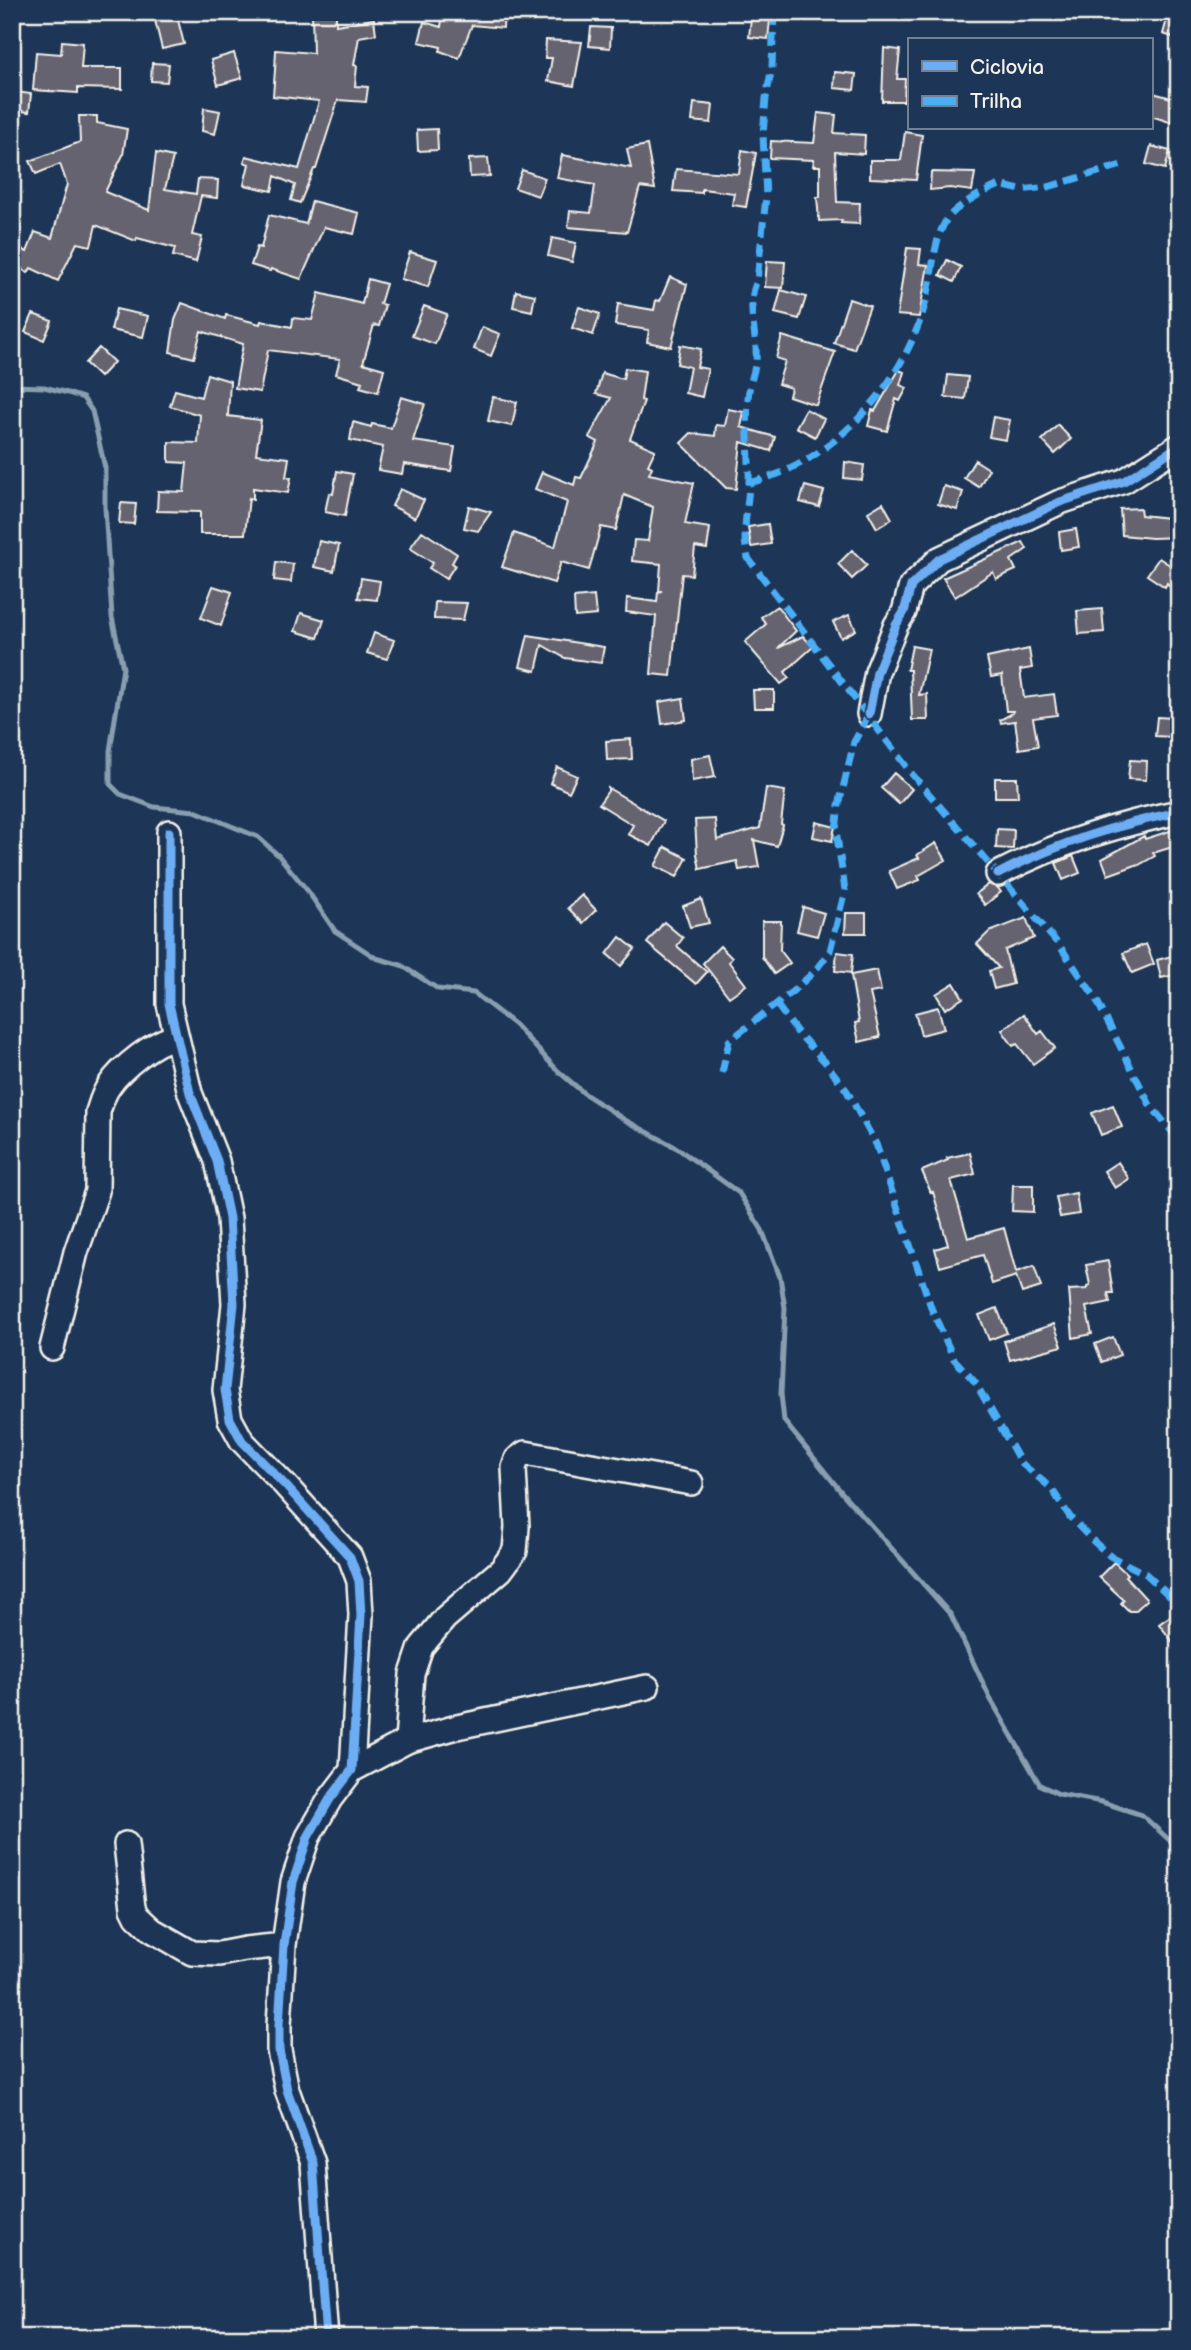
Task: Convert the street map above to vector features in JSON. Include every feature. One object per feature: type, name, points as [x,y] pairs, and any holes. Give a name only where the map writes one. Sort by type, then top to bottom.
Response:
[{"type":"street","points":[[869,714],[877,672],[895,625],[904,612],[911,586],[939,559],[1060,502],[1124,481],[1179,446]]},
{"type":"street","points":[[998,874],[1034,855],[1091,834],[1179,812]]},
{"type":"street","points":[[169,832],[169,1004],[190,1093],[217,1161],[229,1218],[234,1304],[225,1390],[230,1419],[242,1441],[350,1557],[359,1581],[361,1615],[352,1770]]},
{"type":"street","points":[[52,1348],[76,1252],[97,1191],[99,1112],[102,1099],[113,1081],[145,1051],[176,1037]]},
{"type":"street","points":[[407,1741],[412,1674],[421,1647],[445,1618],[501,1570],[515,1551],[517,1527],[513,1468],[517,1458],[525,1453],[691,1483]]},
{"type":"street","points":[[326,2338],[313,2163],[287,2090],[279,2050],[284,1945],[293,1882],[308,1837],[330,1799],[352,1770],[407,1741],[457,1727],[648,1687]]},
{"type":"street","points":[[126,1844],[133,1908],[137,1916],[152,1930],[192,1953],[219,1954],[284,1945]]},
{"type":"building","points":[[153,12],[176,12],[184,44],[162,49]]},
{"type":"building","points":[[312,12],[336,12],[336,25],[374,19],[376,34],[359,37],[354,65],[357,66],[355,86],[368,87],[366,102],[338,100],[316,169],[300,203],[291,200],[295,185],[275,176],[272,191],[244,185],[249,164],[244,162],[246,156],[299,169],[319,101],[273,96],[276,50],[313,53]]},
{"type":"building","points":[[443,12],[504,12],[503,28],[472,25],[459,58],[440,51],[441,47],[419,42],[424,22],[441,27]]},
{"type":"building","points":[[1169,12],[1179,12],[1179,39],[1163,34]]},
{"type":"building","points":[[751,18],[770,20],[768,39],[749,37]]},
{"type":"building","points":[[591,27],[611,28],[610,48],[589,46]]},
{"type":"building","points":[[546,40],[582,42],[574,86],[548,81],[552,58],[545,58]]},
{"type":"building","points":[[62,41],[83,43],[81,68],[122,68],[122,89],[78,88],[78,93],[33,90],[36,52],[61,54]]},
{"type":"building","points":[[884,48],[900,50],[897,79],[905,79],[904,101],[882,101]]},
{"type":"building","points":[[234,53],[242,78],[218,85],[211,60]]},
{"type":"building","points":[[152,63],[169,64],[167,82],[151,81]]},
{"type":"building","points":[[835,72],[856,74],[854,90],[834,88]]},
{"type":"building","points":[[16,92],[31,94],[29,112],[14,110]]},
{"type":"building","points":[[1153,93],[1179,100],[1179,121],[1170,122],[1152,116]]},
{"type":"building","points":[[694,103],[713,105],[711,123],[692,121]]},
{"type":"building","points":[[204,108],[220,111],[215,134],[202,131]]},
{"type":"building","points":[[818,113],[836,115],[834,133],[865,135],[864,154],[835,152],[837,202],[860,203],[859,224],[841,223],[842,220],[819,221],[817,197],[820,197],[820,166],[813,166],[814,160],[770,158],[771,141],[814,143]]},
{"type":"building","points":[[79,116],[97,116],[97,123],[127,129],[123,155],[105,192],[149,210],[156,153],[173,157],[165,189],[196,194],[198,179],[218,180],[217,198],[201,196],[192,235],[202,237],[196,262],[173,256],[175,248],[137,238],[136,241],[96,225],[91,246],[77,243],[58,281],[31,268],[28,273],[12,264],[12,258],[19,247],[27,252],[35,232],[52,238],[67,184],[60,164],[36,174],[30,161],[80,142]]},
{"type":"building","points":[[437,129],[438,150],[418,151],[417,130]]},
{"type":"building","points":[[905,132],[922,135],[916,180],[870,178],[870,160],[901,160]]},
{"type":"building","points":[[647,145],[655,189],[640,187],[627,232],[568,227],[570,211],[591,213],[595,185],[557,178],[562,155],[631,168],[627,149]]},
{"type":"building","points":[[1151,146],[1170,151],[1165,169],[1146,164]]},
{"type":"building","points":[[742,150],[756,153],[746,207],[732,205],[734,193],[702,189],[702,193],[673,191],[676,169],[739,174]]},
{"type":"building","points":[[488,158],[490,176],[470,177],[469,159]]},
{"type":"building","points":[[522,170],[545,178],[538,196],[515,188]]},
{"type":"building","points":[[931,172],[975,173],[972,191],[950,188],[930,190]]},
{"type":"building","points":[[312,201],[359,213],[354,234],[324,227],[301,279],[251,265],[257,247],[261,248],[269,215],[306,224]]},
{"type":"building","points":[[552,238],[576,243],[572,262],[548,256]]},
{"type":"building","points":[[907,248],[921,249],[919,264],[928,265],[919,317],[897,315]]},
{"type":"building","points":[[410,252],[437,260],[428,287],[401,279]]},
{"type":"building","points":[[947,260],[961,267],[954,282],[940,275]]},
{"type":"building","points":[[767,261],[785,262],[783,288],[765,287]]},
{"type":"building","points":[[670,277],[687,284],[671,347],[647,342],[649,330],[615,325],[618,304],[654,310],[656,300],[660,301]]},
{"type":"building","points":[[368,279],[386,284],[380,304],[385,305],[379,326],[374,325],[363,363],[384,369],[378,392],[360,387],[362,382],[336,374],[340,359],[268,350],[260,392],[235,388],[243,344],[201,331],[194,358],[170,352],[175,320],[182,303],[225,319],[226,315],[260,324],[261,321],[292,327],[293,318],[312,320],[319,293],[362,304]]},
{"type":"building","points":[[781,290],[806,297],[799,319],[775,313]]},
{"type":"building","points":[[516,291],[535,295],[532,311],[513,307]]},
{"type":"building","points":[[849,299],[870,306],[854,349],[834,343]]},
{"type":"building","points":[[424,306],[447,314],[435,344],[412,336]]},
{"type":"building","points":[[579,307],[600,314],[593,335],[572,328]]},
{"type":"building","points":[[116,309],[148,316],[143,337],[111,330]]},
{"type":"building","points":[[33,314],[52,321],[44,340],[25,332]]},
{"type":"building","points":[[482,327],[500,334],[491,356],[474,349]]},
{"type":"building","points":[[782,336],[835,352],[816,405],[789,396],[791,388],[778,384],[785,361],[776,358]]},
{"type":"building","points":[[680,345],[701,349],[697,367],[708,369],[702,397],[685,393],[690,367],[677,364]]},
{"type":"building","points":[[99,348],[114,362],[100,377],[85,363]]},
{"type":"building","points":[[625,368],[645,371],[641,400],[644,401],[630,439],[655,450],[648,465],[652,467],[649,474],[694,483],[685,524],[710,528],[707,549],[695,547],[692,575],[682,574],[671,676],[651,674],[656,616],[626,612],[627,598],[657,602],[658,592],[662,591],[659,591],[661,564],[632,561],[634,540],[648,541],[653,507],[624,495],[616,530],[601,527],[589,570],[561,562],[554,583],[502,567],[514,533],[555,547],[567,502],[535,489],[542,472],[574,485],[576,477],[581,478],[598,442],[589,437],[611,398],[596,394],[602,373],[623,379]]},
{"type":"building","points":[[899,370],[904,372],[900,385],[907,388],[900,401],[896,399],[887,431],[868,426],[872,410],[875,411]]},
{"type":"building","points":[[207,374],[230,381],[228,416],[261,420],[256,454],[289,458],[286,477],[291,478],[288,493],[253,488],[253,499],[249,498],[245,534],[200,534],[200,512],[157,511],[158,491],[184,492],[187,463],[169,462],[169,442],[198,443],[200,415],[170,406],[175,390],[201,397]]},
{"type":"building","points":[[948,375],[968,377],[965,399],[945,397]]},
{"type":"building","points":[[401,397],[425,404],[413,441],[455,447],[451,471],[404,464],[402,474],[378,470],[383,447],[350,440],[353,422],[371,427],[372,424],[391,428]]},
{"type":"building","points":[[493,397],[517,402],[512,426],[488,421]]},
{"type":"building","points":[[728,409],[744,412],[741,427],[775,437],[771,451],[741,442],[736,489],[726,488],[681,443],[691,433],[715,436],[716,425],[725,426]]},
{"type":"building","points":[[806,409],[824,419],[815,437],[796,427]]},
{"type":"building","points":[[993,417],[1010,420],[1006,440],[989,437]]},
{"type":"building","points":[[1058,425],[1071,439],[1055,454],[1042,440]]},
{"type":"building","points":[[975,460],[989,469],[979,487],[964,478]]},
{"type":"building","points":[[845,462],[864,465],[862,480],[844,478]]},
{"type":"building","points":[[337,471],[353,474],[345,516],[325,512],[329,493],[333,494]]},
{"type":"building","points":[[805,486],[824,491],[819,507],[800,502]]},
{"type":"building","points":[[944,486],[963,492],[957,510],[938,504]]},
{"type":"building","points":[[400,489],[424,500],[415,518],[392,506]]},
{"type":"building","points":[[121,503],[136,504],[134,524],[119,523]]},
{"type":"building","points":[[883,503],[892,519],[877,528],[868,512]]},
{"type":"building","points":[[469,506],[491,512],[478,531],[464,528]]},
{"type":"building","points":[[1140,508],[1141,515],[1179,519],[1179,537],[1122,535],[1120,509]]},
{"type":"building","points":[[768,524],[771,544],[751,547],[748,527]]},
{"type":"building","points":[[1076,529],[1079,547],[1061,550],[1059,532]]},
{"type":"building","points":[[422,531],[457,554],[452,563],[455,565],[446,579],[429,568],[433,563],[410,548]]},
{"type":"building","points":[[319,541],[339,545],[334,571],[314,567]]},
{"type":"building","points":[[1023,542],[1027,549],[1011,560],[1016,570],[996,579],[993,572],[955,597],[943,578]]},
{"type":"building","points":[[852,550],[867,565],[852,579],[838,564]]},
{"type":"building","points":[[1159,558],[1179,571],[1179,596],[1167,583],[1165,587],[1147,575]]},
{"type":"building","points":[[276,562],[293,564],[291,582],[274,580]]},
{"type":"building","points":[[361,578],[380,581],[377,600],[358,598]]},
{"type":"building","points":[[213,586],[232,592],[221,626],[201,618]]},
{"type":"building","points":[[594,596],[596,615],[575,617],[574,598]]},
{"type":"building","points":[[435,602],[467,603],[463,620],[434,619]]},
{"type":"building","points":[[777,606],[796,631],[778,648],[803,636],[813,647],[785,672],[789,678],[781,684],[745,642],[766,624],[761,617]]},
{"type":"building","points":[[1102,609],[1104,632],[1079,634],[1077,611]]},
{"type":"building","points":[[301,613],[324,620],[318,638],[295,631]]},
{"type":"building","points":[[849,615],[856,630],[841,638],[833,622]]},
{"type":"building","points":[[374,633],[394,640],[387,659],[367,653]]},
{"type":"building","points":[[528,635],[604,647],[601,663],[565,658],[542,645],[536,671],[520,667]]},
{"type":"building","points":[[912,646],[929,649],[919,695],[927,694],[928,720],[912,720],[910,670],[907,670]]},
{"type":"building","points":[[1029,649],[1032,668],[1020,670],[1024,698],[1054,694],[1057,715],[1033,718],[1038,746],[1019,749],[1015,721],[1001,723],[1000,720],[1013,713],[1006,711],[1002,675],[991,677],[987,658]]},
{"type":"building","points":[[753,690],[774,690],[774,708],[754,708]]},
{"type":"building","points":[[683,698],[686,720],[662,724],[659,702]]},
{"type":"building","points":[[1157,717],[1173,718],[1172,737],[1155,736]]},
{"type":"building","points":[[631,739],[632,759],[607,760],[606,741]]},
{"type":"building","points":[[710,755],[715,777],[692,781],[691,759]]},
{"type":"building","points":[[1130,760],[1147,761],[1146,780],[1128,779]]},
{"type":"building","points":[[557,767],[577,776],[569,792],[550,783]]},
{"type":"building","points":[[894,773],[912,789],[899,804],[881,788]]},
{"type":"building","points":[[995,778],[1017,778],[1018,797],[995,797]]},
{"type":"building","points":[[608,788],[664,821],[651,846],[628,834],[633,825],[599,804]]},
{"type":"building","points":[[766,788],[785,791],[783,825],[777,846],[754,840],[759,867],[739,870],[737,861],[700,869],[695,820],[715,819],[717,840],[760,828]]},
{"type":"building","points":[[816,822],[835,827],[832,841],[813,837]]},
{"type":"building","points":[[1179,828],[1179,845],[1153,853],[1155,856],[1137,866],[1108,875],[1102,859],[1144,836],[1145,839]]},
{"type":"building","points":[[997,829],[1014,830],[1013,849],[996,848]]},
{"type":"building","points":[[936,843],[946,860],[918,876],[920,880],[897,889],[889,871],[919,858],[917,855]]},
{"type":"building","points":[[665,847],[687,858],[677,877],[655,866]]},
{"type":"building","points":[[1073,856],[1080,873],[1063,880],[1056,863]]},
{"type":"building","points":[[989,884],[1001,892],[985,905],[976,894]]},
{"type":"building","points":[[582,895],[596,910],[583,923],[568,908]]},
{"type":"building","points":[[701,899],[709,923],[690,927],[683,906]]},
{"type":"building","points":[[803,907],[824,913],[817,936],[797,931]]},
{"type":"building","points":[[846,913],[866,913],[866,933],[845,933]]},
{"type":"building","points":[[1026,918],[1034,938],[1005,950],[1013,984],[994,989],[989,971],[999,968],[977,944],[989,932]]},
{"type":"building","points":[[762,921],[781,921],[780,950],[790,963],[774,974],[762,957]]},
{"type":"building","points":[[664,922],[683,938],[677,946],[707,972],[696,984],[647,943]]},
{"type":"building","points":[[620,937],[635,949],[621,966],[607,954]]},
{"type":"building","points":[[1146,944],[1154,964],[1132,973],[1123,953]]},
{"type":"building","points":[[720,946],[732,958],[729,962],[746,985],[729,997],[703,963]]},
{"type":"building","points":[[837,952],[853,954],[851,973],[835,971]]},
{"type":"building","points":[[1179,954],[1179,974],[1161,978],[1157,960]]},
{"type":"building","points":[[877,970],[881,991],[870,993],[880,1037],[859,1042],[855,1023],[859,1022],[851,975]]},
{"type":"building","points":[[954,983],[963,998],[945,1009],[936,994]]},
{"type":"building","points":[[938,1007],[944,1029],[921,1035],[915,1013]]},
{"type":"building","points":[[1024,1014],[1038,1034],[1042,1031],[1055,1048],[1033,1064],[1017,1044],[1013,1046],[1002,1030]]},
{"type":"building","points":[[1113,1105],[1122,1127],[1101,1135],[1092,1113]]},
{"type":"building","points":[[970,1153],[975,1174],[951,1180],[968,1238],[1004,1228],[1016,1272],[1034,1266],[1041,1287],[1022,1293],[1016,1276],[992,1284],[983,1255],[940,1267],[935,1249],[948,1245],[933,1192],[931,1193],[922,1171],[948,1160],[947,1158]]},
{"type":"building","points":[[1118,1162],[1129,1179],[1115,1188],[1104,1171]]},
{"type":"building","points":[[1013,1185],[1033,1185],[1033,1212],[1012,1211]]},
{"type":"building","points":[[1076,1193],[1079,1214],[1060,1217],[1056,1197]]},
{"type":"building","points":[[1108,1261],[1113,1293],[1108,1293],[1110,1302],[1086,1307],[1092,1334],[1073,1338],[1069,1290],[1087,1289],[1090,1285],[1086,1265]]},
{"type":"building","points":[[997,1308],[1007,1333],[989,1340],[979,1315]]},
{"type":"building","points":[[1054,1324],[1062,1346],[1010,1360],[1004,1341]]},
{"type":"building","points":[[1113,1337],[1120,1355],[1102,1362],[1095,1344]]},
{"type":"building","points":[[1114,1562],[1147,1600],[1135,1611],[1129,1611],[1121,1603],[1124,1600],[1099,1577]]},
{"type":"building","points":[[1179,1610],[1179,1650],[1159,1624]]},
{"type":"waterway","points":[[12,386],[44,387],[68,393],[83,398],[92,411],[105,468],[112,617],[123,668],[110,751],[110,784],[120,794],[154,807],[195,811],[258,837],[279,856],[307,890],[335,931],[376,958],[401,965],[438,989],[474,993],[515,1025],[558,1071],[585,1094],[625,1120],[677,1148],[739,1193],[762,1230],[780,1277],[785,1308],[781,1394],[784,1421],[843,1494],[951,1615],[990,1698],[1040,1785],[1059,1794],[1102,1802],[1142,1815],[1179,1849]]},
{"type":"marked path","points":[[774,12],[772,67],[763,135],[766,197],[757,281],[752,300],[756,361],[749,388],[748,409],[749,484],[745,530],[748,558],[912,774],[1059,945],[1095,997],[1150,1105],[1179,1140]]},
{"type":"marked path","points":[[749,483],[790,469],[825,448],[845,432],[880,394],[908,349],[918,325],[940,233],[948,218],[961,206],[1000,185],[1020,190],[1048,187],[1125,164]]},
{"type":"marked path","points":[[722,1073],[729,1041],[793,991],[815,971],[830,951],[845,890],[836,830],[839,805],[854,742],[869,714]]},
{"type":"marked path","points":[[777,1005],[847,1091],[876,1144],[932,1310],[954,1359],[975,1382],[1021,1463],[1051,1488],[1070,1517],[1091,1539],[1110,1556],[1146,1574],[1179,1605]]},
{"type":"cycle path","points":[[869,714],[877,672],[904,612],[911,586],[939,559],[1060,502],[1124,481],[1179,446]]},
{"type":"cycle path","points":[[998,874],[1041,853],[1086,837],[1179,812]]},
{"type":"cycle path","points":[[169,832],[169,1004],[190,1093],[217,1161],[229,1218],[234,1304],[225,1390],[230,1419],[242,1441],[350,1557],[359,1581],[361,1615],[352,1770],[330,1799],[308,1837],[293,1882],[284,1945],[279,2025],[279,2050],[287,2090],[313,2163],[326,2338]]}]
